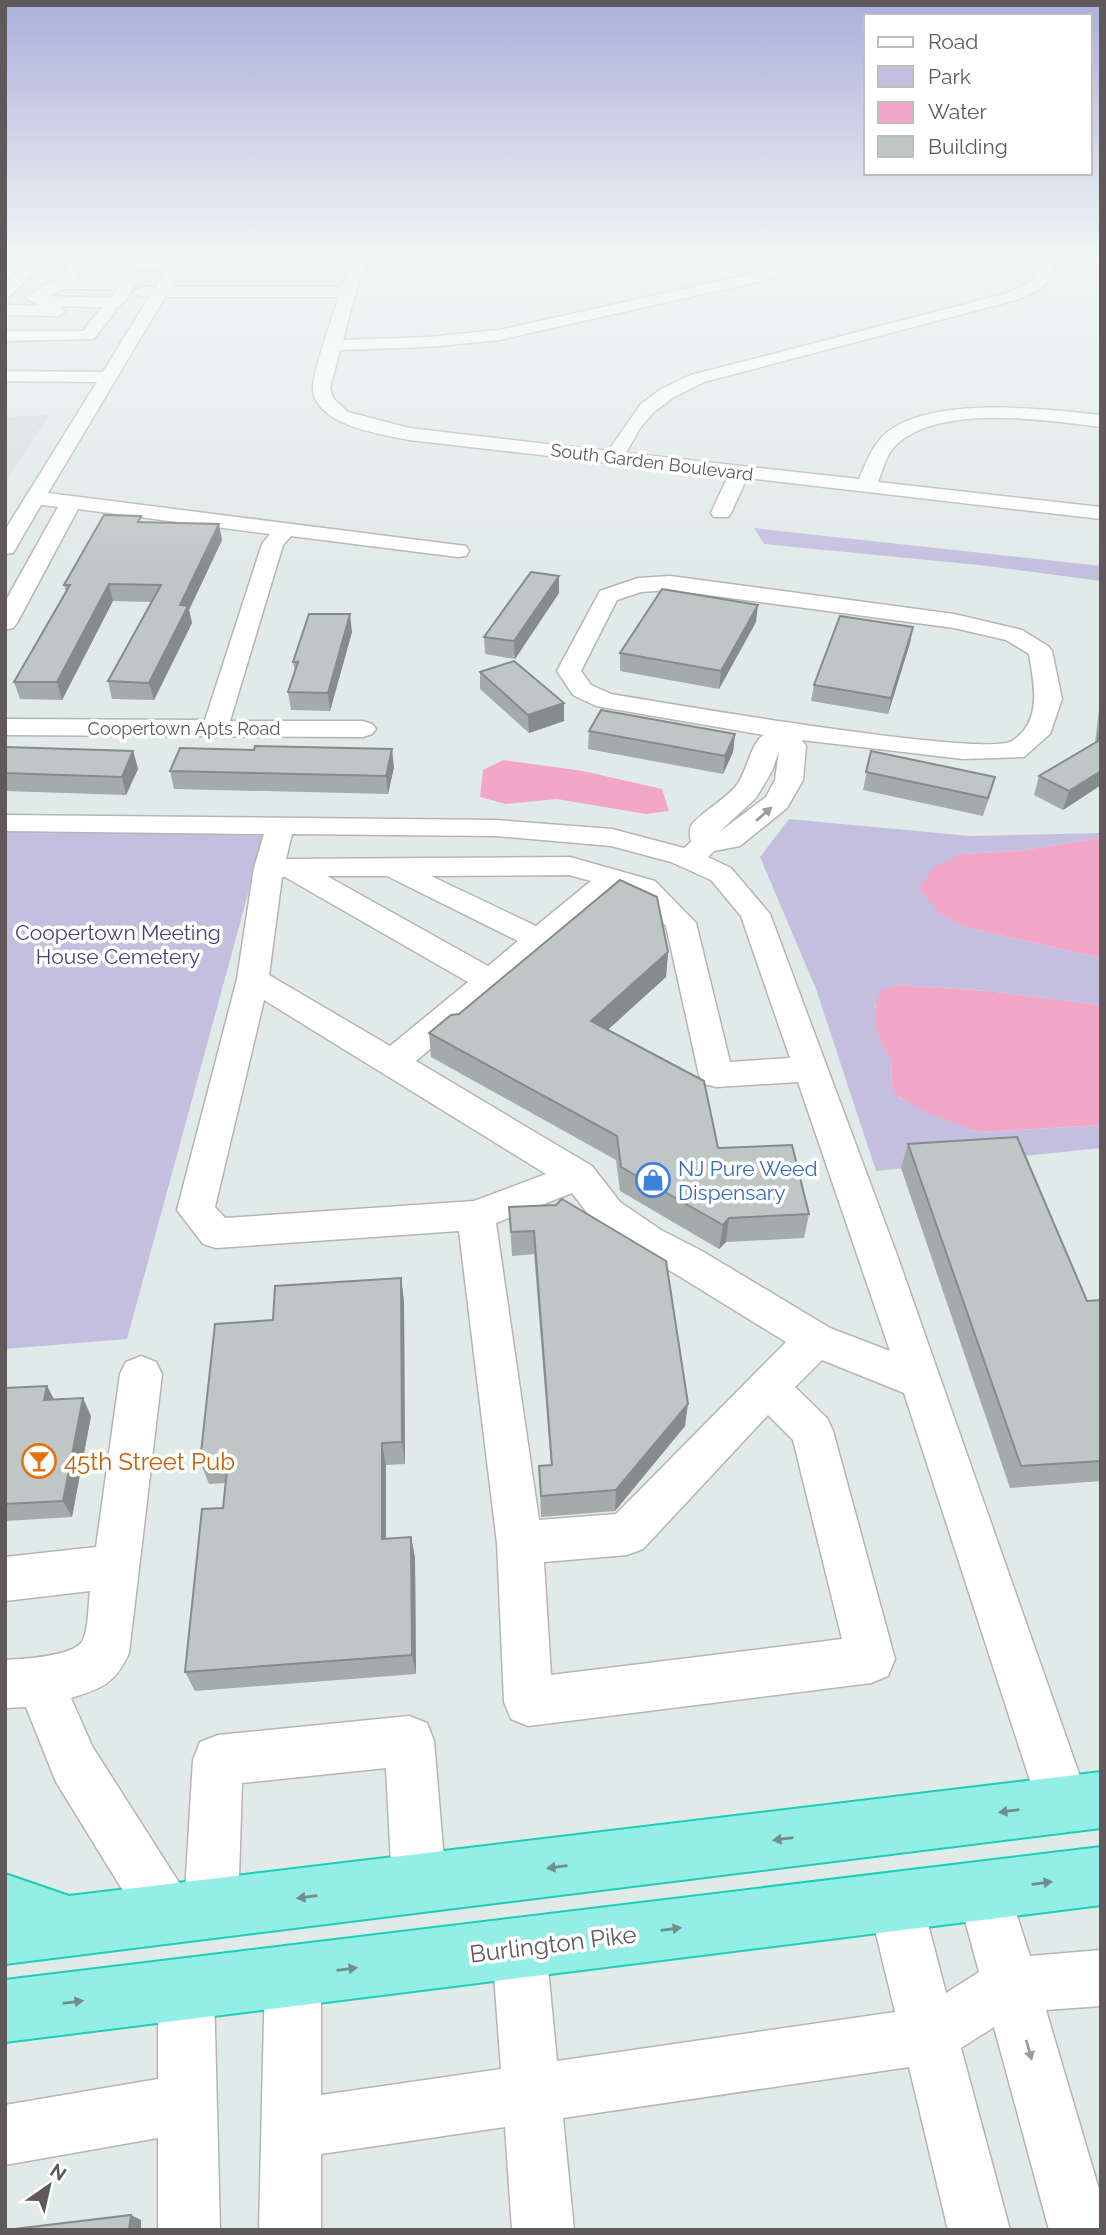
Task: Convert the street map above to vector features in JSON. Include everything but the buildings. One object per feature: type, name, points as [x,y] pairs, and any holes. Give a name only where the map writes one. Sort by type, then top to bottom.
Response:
[{"type":"highway","points":[[5,1934],[1082,1802]]},
{"type":"highway","name":"Burlington Pike","points":[[5,2011],[1101,1876]]},
{"type":"highway","points":[[5,1903],[71,1926]]},
{"type":"street","points":[[5,548],[117,361]]},
{"type":"street","name":"South Garden Boulevard","points":[[328,361],[321,388],[329,405],[351,421],[409,434],[1101,513]]},
{"type":"street","points":[[614,457],[627,431],[645,409],[677,388],[708,375],[758,361]]},
{"type":"street","points":[[5,377],[107,378]]},
{"type":"street","points":[[866,486],[889,441],[918,424],[1000,413],[1101,421]]},
{"type":"street","points":[[721,513],[740,472]]},
{"type":"street","points":[[36,498],[458,551]]},
{"type":"street","points":[[5,623],[72,501]]},
{"type":"street","points":[[215,728],[273,544],[286,529]]},
{"type":"street","points":[[5,823],[496,828],[612,838],[697,852],[730,840],[777,802],[789,780],[793,746],[782,733],[605,701],[582,690],[569,671],[608,596],[638,585],[670,583],[954,621],[1014,635],[1040,650],[1049,699],[1037,734],[1015,751],[963,751],[782,733]]},
{"type":"street","name":"Coopertown Apts Road","points":[[5,727],[363,729]]},
{"type":"street","points":[[280,826],[280,868],[196,1210],[216,1234],[476,1215],[579,1176]]},
{"type":"street","points":[[697,852],[721,874],[755,914],[920,1381],[1082,1802]]},
{"type":"street","points":[[280,868],[570,866],[645,887],[681,923],[716,1075],[811,1069]]},
{"type":"street","points":[[280,868],[491,981]]},
{"type":"street","points":[[391,868],[540,940]]},
{"type":"street","points":[[392,1063],[613,878]]},
{"type":"street","points":[[253,979],[579,1176],[607,1212],[648,1241],[688,1262],[816,1340],[920,1381]]},
{"type":"street","points":[[476,1215],[520,1543],[528,1702],[871,1659],[812,1431],[767,1387]]},
{"type":"street","points":[[520,1543],[627,1534],[767,1387],[816,1340]]},
{"type":"street","points":[[141,1374],[106,1653],[89,1669],[23,1683],[74,1764],[190,1911]]},
{"type":"street","points":[[5,1579],[117,1566]]},
{"type":"street","points":[[190,1911],[218,1760],[409,1741],[419,1884]]},
{"type":"street","points":[[984,1891],[1080,2230]]},
{"type":"street","points":[[895,1901],[979,2230]]},
{"type":"street","points":[[519,1948],[543,2230]]},
{"type":"street","points":[[290,2230],[293,1975]]},
{"type":"street","points":[[291,2129],[929,2036],[1010,1985],[1101,1978]]},
{"type":"street","points":[[186,1989],[189,2230]]},
{"type":"street","points":[[5,2135],[189,2103]]},
{"type":"shaded area","points":[[49,415],[5,482],[5,417]]},
{"type":"green space","points":[[754,528],[1101,566],[1101,581],[979,565],[764,544]]},
{"type":"green space","points":[[789,819],[970,836],[1101,833],[1101,838],[1017,851],[963,854],[969,928],[1101,958],[1101,1005],[988,991],[896,985],[875,1005],[881,1040],[891,1059],[892,1087],[900,1098],[971,1130],[982,1132],[1101,1125],[1101,1148],[876,1171],[816,989],[760,857]]},
{"type":"green space","name":"Coopertown Meeting House Cemetery","points":[[5,829],[265,831],[127,1339],[5,1349]]},
{"type":"water","points":[[503,760],[583,771],[662,789],[669,811],[646,814],[557,799],[506,804],[480,797],[483,770]]},
{"type":"water","points":[[1101,838],[1101,958],[969,928],[939,913],[919,888],[934,867],[963,854],[1017,851]]},
{"type":"water","points":[[896,985],[988,991],[1101,1005],[1101,1125],[982,1132],[918,1108],[896,1095],[892,1087],[891,1059],[878,1035],[875,1016],[882,990]]},
{"type":"place","name":"NJ Pure Weed Dispensary","points":[[653,1180]]},
{"type":"place","name":"45th Street Pub","points":[[39,1461]]}]
